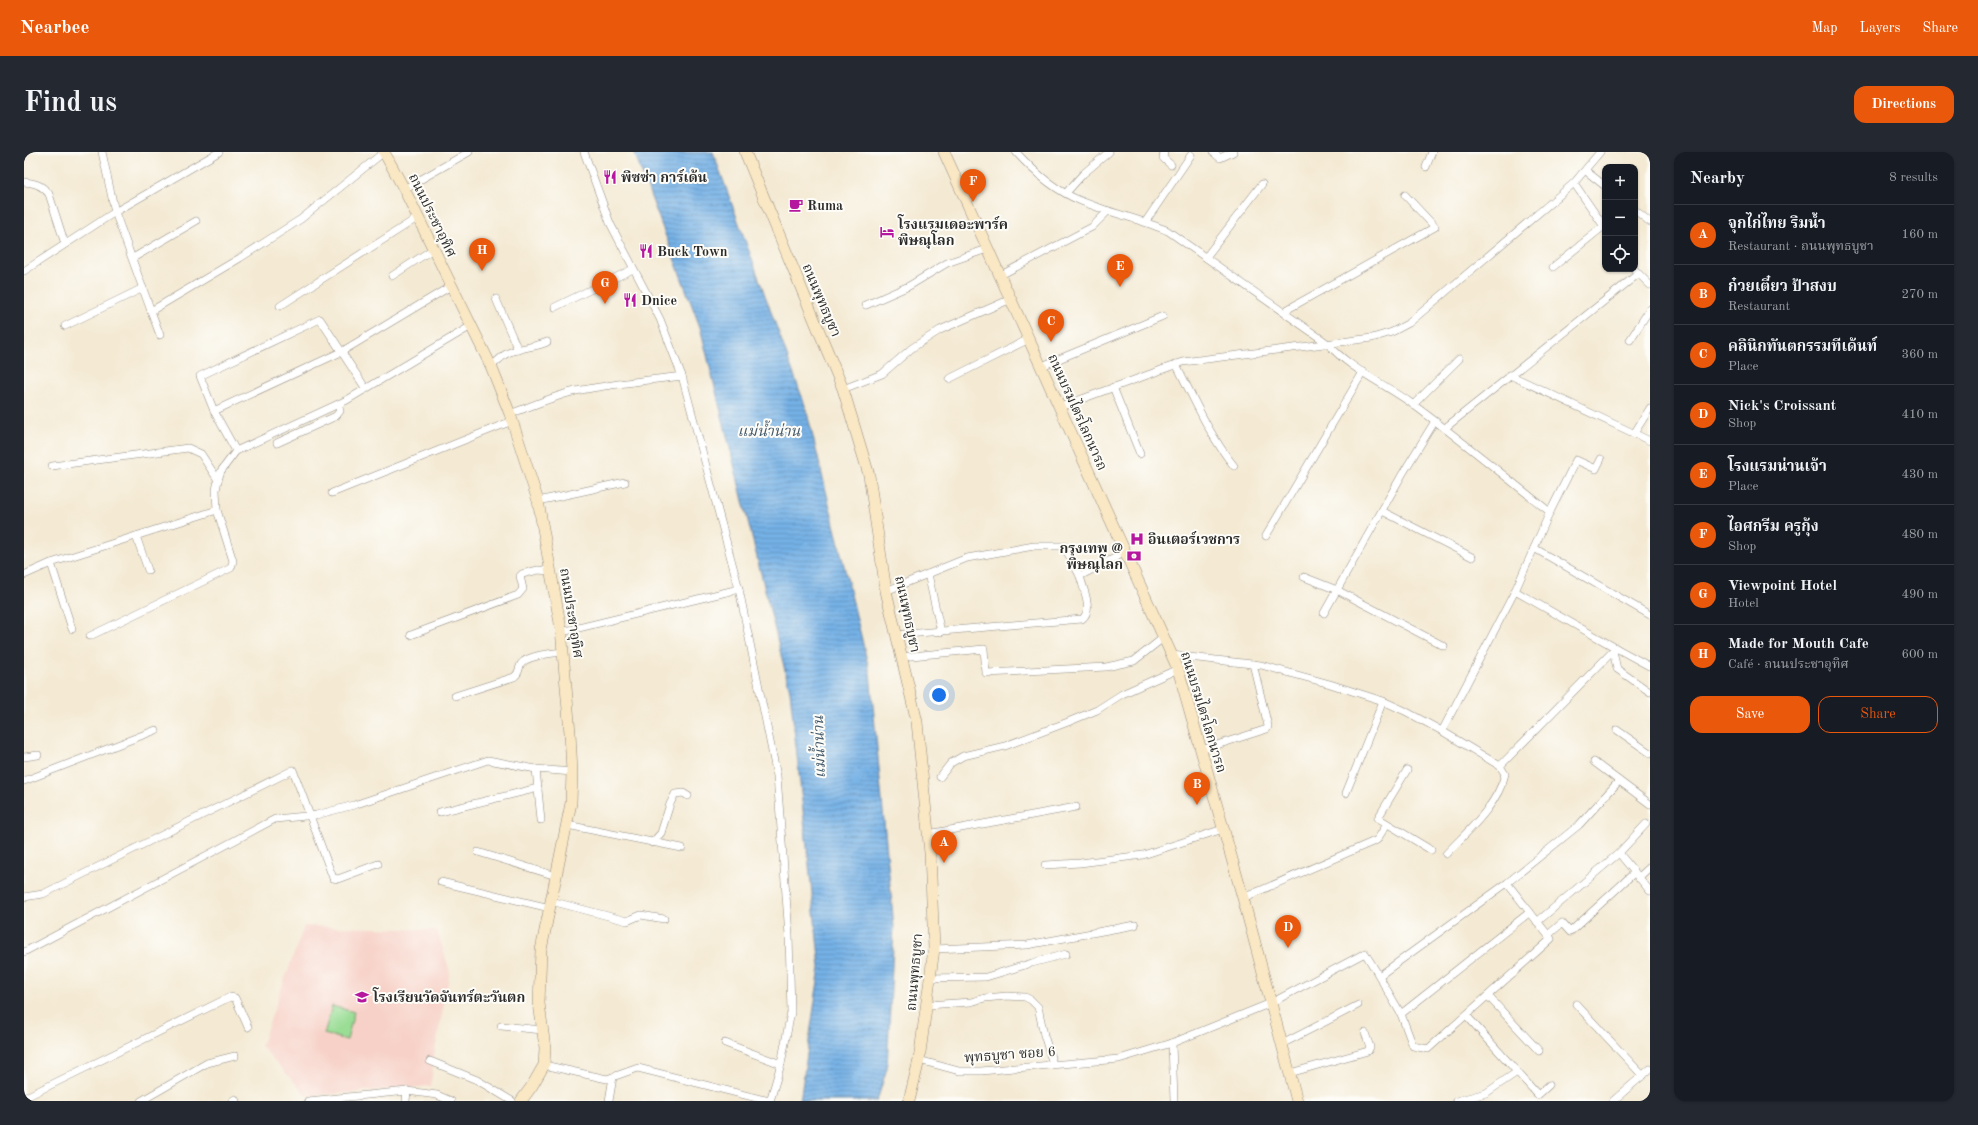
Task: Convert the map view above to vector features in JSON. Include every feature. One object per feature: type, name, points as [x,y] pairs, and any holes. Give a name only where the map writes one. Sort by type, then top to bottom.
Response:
[{"type":"street","points":[[102,152],[115,212],[160,335]]},
{"type":"street","points":[[24,271],[115,212],[219,152]]},
{"type":"street","points":[[151,311],[240,258],[301,219],[384,152]]},
{"type":"street","name":"ถนนประชาอุทิศ","points":[[384,152],[404,189],[491,366],[511,417],[538,501],[562,632],[572,772],[567,825],[541,950],[539,1003],[545,1048],[544,1065],[521,1101]]},
{"type":"street","points":[[404,189],[469,152]]},
{"type":"street","points":[[544,1065],[608,1079],[638,1068],[770,1101],[781,1064],[791,1012],[789,935],[777,776],[738,589],[682,376],[660,319],[610,223],[584,152]]},
{"type":"street","name":"ถนนพุทธบูชา","points":[[745,152],[843,389],[869,475],[886,591],[917,722],[928,834],[934,949],[919,1060],[909,1101]]},
{"type":"street","name":"ถนนบรมไตรโลกนารถ","points":[[944,152],[999,276],[1042,366],[1124,553],[1178,669],[1243,898],[1297,1101]]},
{"type":"street","points":[[1016,152],[1035,173],[1066,193],[1108,211],[1168,230],[1285,313],[1362,372],[1445,428],[1550,512]]},
{"type":"street","points":[[1066,193],[1083,174],[1109,152]]},
{"type":"street","points":[[1164,152],[1163,158],[1171,165]]},
{"type":"street","points":[[1213,152],[1220,158],[1233,152]]},
{"type":"street","points":[[1426,167],[1432,152]]},
{"type":"street","points":[[1060,407],[1183,362],[1372,338],[1392,332],[1409,323],[1574,184],[1600,152]]},
{"type":"street","points":[[1146,222],[1191,156]]},
{"type":"street","points":[[1586,171],[1602,184]]},
{"type":"street","points":[[24,182],[36,184],[45,188],[49,194],[65,244]]},
{"type":"street","points":[[1206,257],[1262,184]]},
{"type":"street","points":[[1574,184],[1602,224]]},
{"type":"street","points":[[1285,313],[1288,309],[1435,227],[1405,195]]},
{"type":"street","points":[[999,276],[1092,227],[1108,211]]},
{"type":"street","points":[[1638,212],[1650,222]]},
{"type":"street","points":[[280,306],[417,218]]},
{"type":"street","points":[[133,258],[196,221]]},
{"type":"street","points":[[1553,267],[1602,229]]},
{"type":"street","points":[[392,276],[433,249]]},
{"type":"street","points":[[866,305],[909,286],[947,263],[988,249]]},
{"type":"street","points":[[555,307],[634,269]]},
{"type":"street","points":[[1445,428],[1635,272]]},
{"type":"street","points":[[1637,272],[1650,284]]},
{"type":"street","points":[[214,411],[341,352],[451,286]]},
{"type":"street","points":[[65,326],[143,288]]},
{"type":"street","points":[[496,299],[518,350]]},
{"type":"street","points":[[843,389],[882,374],[912,348],[940,330],[1011,299]]},
{"type":"street","points":[[1630,340],[1650,309]]},
{"type":"street","points":[[1042,366],[1163,316]]},
{"type":"street","points":[[236,451],[214,411],[200,376],[320,319],[366,389]]},
{"type":"street","points":[[90,636],[231,568],[233,561],[217,510],[216,490],[221,471],[236,451],[338,404],[366,389],[471,326]]},
{"type":"street","points":[[949,379],[1029,339]]},
{"type":"street","points":[[491,366],[506,354],[518,350],[534,348],[547,342]]},
{"type":"street","points":[[1413,405],[1459,359]]},
{"type":"street","points":[[1176,364],[1220,449],[1234,466]]},
{"type":"street","points":[[1266,536],[1362,372]]},
{"type":"street","points":[[1510,375],[1635,432],[1650,441]]},
{"type":"street","points":[[332,493],[511,417],[545,400],[575,391],[682,376]]},
{"type":"street","points":[[1113,387],[1140,454]]},
{"type":"street","points":[[277,442],[336,416],[340,411],[338,404]]},
{"type":"street","points":[[1635,432],[1650,408]]},
{"type":"street","points":[[1324,613],[1435,421]]},
{"type":"street","points":[[52,466],[188,448],[201,454],[218,480]]},
{"type":"street","points":[[1442,731],[1515,591],[1550,512],[1576,460],[1596,469],[1601,459]]},
{"type":"street","points":[[538,501],[625,482]]},
{"type":"street","points":[[24,575],[51,563],[217,510]]},
{"type":"street","points":[[1382,511],[1472,557]]},
{"type":"street","points":[[136,536],[148,570]]},
{"type":"street","points":[[886,591],[967,558],[1034,546],[1064,546],[1080,576],[1089,610],[1087,616],[1082,619],[896,635]]},
{"type":"street","points":[[1534,548],[1650,615]]},
{"type":"street","points":[[1080,576],[1124,553]]},
{"type":"street","points":[[51,563],[72,629]]},
{"type":"street","points":[[410,635],[518,595],[523,589],[520,576],[522,574],[538,570],[550,571]]},
{"type":"street","points":[[928,574],[941,632]]},
{"type":"street","points":[[1304,577],[1337,590],[1444,646]]},
{"type":"street","points":[[562,632],[738,589]]},
{"type":"street","points":[[1515,591],[1615,649],[1649,666]]},
{"type":"street","points":[[901,657],[984,649],[986,673],[1106,667],[1134,661],[1164,638]]},
{"type":"street","points":[[1615,649],[1617,669],[1650,692]]},
{"type":"street","points":[[1500,766],[1615,649]]},
{"type":"street","points":[[455,696],[518,675],[522,663],[526,660],[548,653],[563,652]]},
{"type":"street","points":[[1171,655],[1253,664],[1330,684],[1383,701],[1442,731],[1500,766],[1505,774],[1504,779],[1486,811],[1446,854]]},
{"type":"street","points":[[1201,750],[1267,729],[1268,726],[1253,664]]},
{"type":"street","points":[[940,777],[951,763],[963,756],[1005,746],[1068,722],[1097,710],[1122,694],[1178,669]]},
{"type":"street","points":[[1346,793],[1383,701]]},
{"type":"street","points":[[24,781],[156,730]]},
{"type":"street","points":[[1617,730],[1650,753]]},
{"type":"street","points":[[24,757],[38,755]]},
{"type":"street","points":[[24,952],[275,818],[310,816],[354,805],[488,760],[572,772]]},
{"type":"street","points":[[1594,762],[1650,804]]},
{"type":"street","points":[[536,768],[541,820]]},
{"type":"street","points":[[24,897],[43,894],[293,770],[333,878],[338,879],[378,864]]},
{"type":"street","points":[[1407,770],[1378,818],[1431,850]]},
{"type":"street","points":[[1507,883],[1551,939],[1428,1049],[1413,1046],[1400,1014],[1379,976],[1507,883],[1579,825],[1618,781]]},
{"type":"street","points":[[440,812],[538,788]]},
{"type":"street","points":[[652,842],[661,833],[675,794],[683,793],[688,796]]},
{"type":"street","points":[[928,834],[1076,807]]},
{"type":"street","points":[[1243,898],[1377,840],[1387,824]]},
{"type":"street","points":[[1537,922],[1620,853],[1646,824]]},
{"type":"street","points":[[567,825],[682,848]]},
{"type":"street","points":[[1045,865],[1080,863],[1143,855],[1223,829]]},
{"type":"street","points":[[478,852],[556,876]]},
{"type":"street","points":[[1620,853],[1650,891]]},
{"type":"street","points":[[1548,935],[1562,922],[1570,932],[1636,875],[1650,867]]},
{"type":"street","points":[[441,882],[627,921],[641,915],[664,919]]},
{"type":"street","points":[[1400,1014],[1530,912]]},
{"type":"street","points":[[934,949],[1027,945],[1135,925]]},
{"type":"street","name":"พุทธบูชา ซอย 6","points":[[919,1060],[959,1071],[981,1071],[1119,1059],[1172,1043],[1271,1002],[1365,953],[1379,976]]},
{"type":"street","points":[[930,978],[986,977],[1066,954]]},
{"type":"street","points":[[927,1005],[971,1002],[985,998],[1007,996],[1032,1000],[1038,1007],[1044,1035],[1053,1064]]},
{"type":"street","points":[[1488,996],[1539,1051]]},
{"type":"street","points":[[24,1098],[230,997],[235,998],[248,1027]]},
{"type":"street","points":[[1576,1004],[1643,1076]]},
{"type":"street","points":[[1282,1044],[1358,1005]]},
{"type":"street","points":[[1466,1015],[1538,1095],[1549,1085]]},
{"type":"street","points":[[501,1026],[543,1030]]},
{"type":"street","points":[[1290,1073],[1368,1051],[1370,1047],[1365,1033]]},
{"type":"street","points":[[725,1043],[781,1064]]},
{"type":"street","points":[[1172,1043],[1174,1101]]},
{"type":"street","points":[[142,1101],[208,1063],[235,1056]]},
{"type":"street","points":[[430,1061],[477,1080],[512,1101]]},
{"type":"street","points":[[1613,1101],[1650,1069]]},
{"type":"street","points":[[1456,1101],[1486,1092],[1517,1072]]},
{"type":"street","points":[[609,1101],[613,1077]]},
{"type":"street","points":[[406,1101],[407,1091]]},
{"type":"street","points":[[308,1101],[407,1091],[437,1095],[451,1101]]},
{"type":"street","points":[[232,1101],[235,1099],[236,1101]]},
{"type":"shaded area","name":"โรงเรียนวัดจันทร์ตะวันตก","points":[[304,926],[437,930],[450,972],[434,1056],[431,1086],[307,1096],[261,1046]]},
{"type":"green space","points":[[332,1006],[354,1012],[347,1040],[324,1034]]},
{"type":"water","name":"แม่น้ำน่าน","points":[[634,152],[713,152],[806,408],[870,673],[894,927],[887,1068],[877,1101],[800,1101],[820,967],[790,691],[700,327]]},
{"type":"place","name":"พิซซ่า การ์เด้น","points":[[610,177]]},
{"type":"place","name":"ไอศกรีม ครูกุ้ง","points":[[973,202]]},
{"type":"place","name":"Ruma","points":[[796,205]]},
{"type":"place","name":"โรงแรมเดอะพาร์ค พิษณุโลก","points":[[887,232]]},
{"type":"place","name":"Buck Town","points":[[646,251]]},
{"type":"place","name":"Made for Mouth Cafe","points":[[482,271]]},
{"type":"place","name":"โรงแรมน่านเจ้า","points":[[1120,287]]},
{"type":"place","name":"Dnice","points":[[630,300]]},
{"type":"place","name":"Viewpoint Hotel","points":[[605,304]]},
{"type":"place","name":"คลินิกทันตกรรมทีเด้นท์","points":[[1051,342]]},
{"type":"place","name":"อินเตอร์เวชการ","points":[[1137,539]]},
{"type":"place","name":"กรุงเทพ @ พิษณุโลก","points":[[1134,556]]},
{"type":"place","name":"ก๋วยเตี๋ยว ป้าสงบ","points":[[1197,805]]},
{"type":"place","name":"จุกไก่ไทย ริมน้ำ","points":[[944,863]]},
{"type":"place","name":"Nick's Croissant","points":[[1288,948]]},
{"type":"place","name":"โรงเรียนวัดจันทร์ตะวันตก","points":[[362,997]]}]
